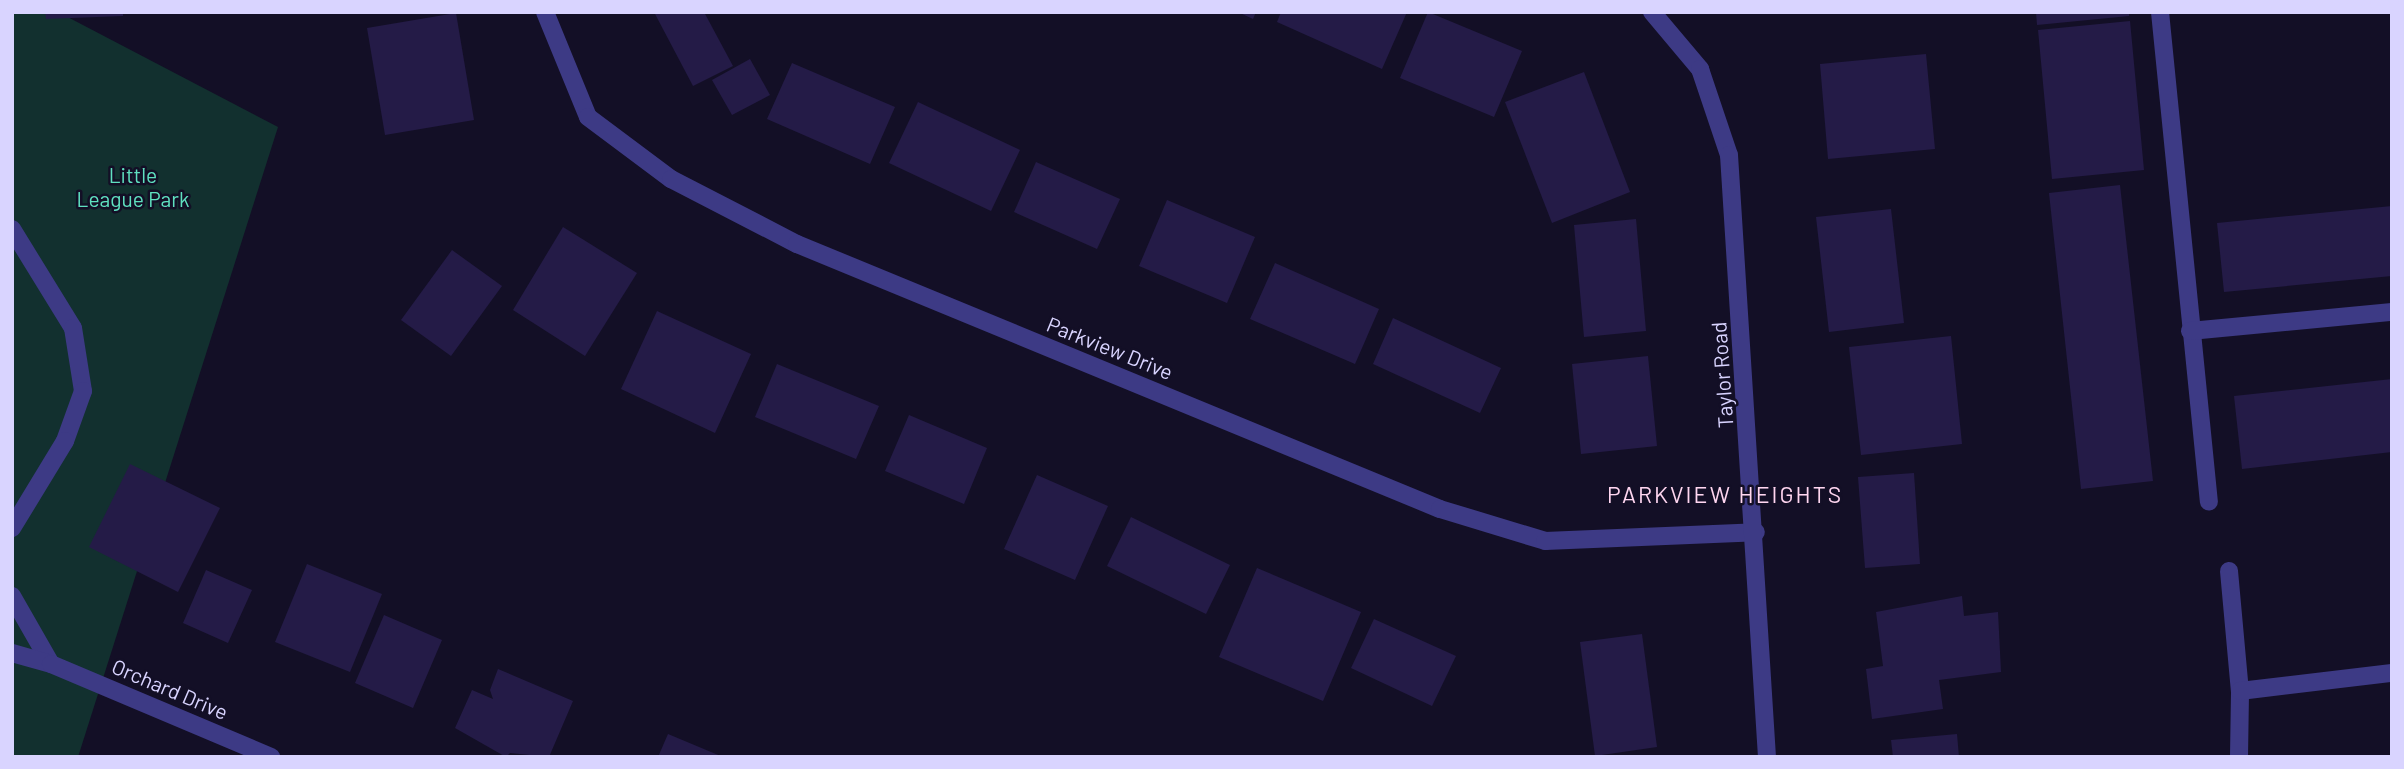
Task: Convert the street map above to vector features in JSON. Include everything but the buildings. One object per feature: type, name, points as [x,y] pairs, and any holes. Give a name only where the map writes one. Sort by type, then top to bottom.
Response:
[{"type":"street","name":"Parkview Drive","points":[[545,12],[588,117],[671,179],[797,244],[1440,509],[1545,541],[1756,532]]},
{"type":"street","name":"Taylor Road","points":[[1652,12],[1700,69],[1729,155],[1756,532],[1767,757]]},
{"type":"street","points":[[2160,12],[2209,502]]},
{"type":"street","points":[[12,229],[73,328],[83,391],[65,441],[12,528]]},
{"type":"street","points":[[2190,331],[2392,312]]},
{"type":"street","points":[[2230,571],[2240,691],[2239,757]]},
{"type":"street","points":[[12,596],[51,664]]},
{"type":"street","name":"Orchard Drive","points":[[12,653],[51,664],[271,757]]},
{"type":"street","points":[[2240,691],[2392,673]]},
{"type":"green space","name":"Little League Park","points":[[12,12],[58,12],[278,127],[78,757],[12,757]]},
{"type":"district","name":"PARKVIEW HEIGHTS","points":[[1725,494]]}]
